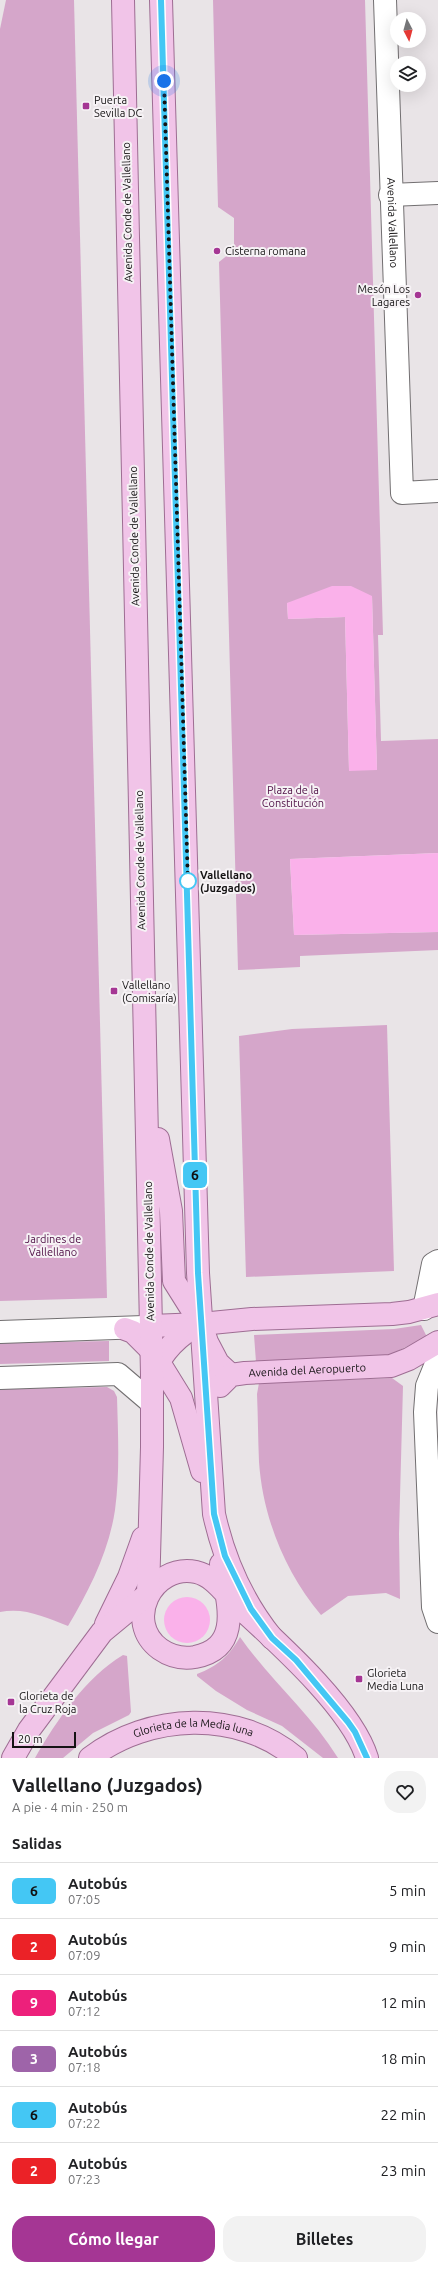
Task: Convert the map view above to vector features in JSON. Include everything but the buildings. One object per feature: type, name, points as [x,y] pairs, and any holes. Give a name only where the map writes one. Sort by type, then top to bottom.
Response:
[{"type":"main road","name":"Avenida Conde de Vallellano","points":[[123,0],[151,1326]]},
{"type":"main road","points":[[161,0],[201,1324],[214,1514],[225,1595],[230,1616],[224,1637],[208,1652],[186,1658],[165,1652],[149,1637],[144,1623],[143,1614],[148,1594],[151,1490],[154,1363],[151,1326],[201,1324],[252,1319],[392,1314],[431,1306]]},
{"type":"main road","name":"Avenida Conde de Vallellano","points":[[146,1072],[171,1211],[174,1281],[201,1324]]},
{"type":"main road","points":[[154,1363],[184,1332],[201,1324]]},
{"type":"main road","points":[[201,1324],[207,1342],[218,1363],[231,1375],[220,1386],[214,1403],[209,1430]]},
{"type":"main road","points":[[125,1329],[133,1332],[154,1363],[181,1398],[214,1514],[220,1542],[238,1585],[251,1609],[272,1638]]},
{"type":"main road","name":"Avenida del Aeropuerto","points":[[231,1375],[254,1372],[385,1367],[409,1359],[438,1342]]},
{"type":"main road","points":[[13,1758],[29,1730],[102,1632],[129,1577],[145,1534],[151,1490]]},
{"type":"main road","points":[[102,1632],[148,1594],[160,1580],[177,1572],[196,1572],[213,1580],[225,1595],[296,1660],[337,1708],[355,1732],[367,1758]]},
{"type":"main road","name":"Glorieta de la Media luna","points":[[90,1758],[124,1738],[159,1726],[203,1722],[246,1730],[266,1738],[296,1758]]},
{"type":"street","name":"Avenida Vallellano","points":[[385,0],[390,195],[402,493],[438,491]]},
{"type":"street","points":[[390,195],[438,193]]},
{"type":"street","points":[[431,1306],[432,1269],[433,1264],[438,1261]]},
{"type":"street","name":"Avenida Conde de Vallellano","points":[[0,1332],[125,1329],[151,1326]]},
{"type":"street","points":[[438,1359],[431,1374],[425,1398],[432,1450],[433,1606],[438,1622]]},
{"type":"street","points":[[0,1378],[118,1374],[152,1403]]},
{"type":"green space","name":"Jardines de Vallellano","points":[[6,0],[74,0],[107,1298],[0,1301],[0,29]]},
{"type":"green space","name":"Plaza de la Constitución","points":[[213,0],[365,0],[383,635],[378,635],[381,741],[438,739],[438,853],[290,859],[294,935],[438,932],[438,950],[300,956],[300,967],[238,970],[219,262],[234,250],[234,218],[218,207]],"holes":[[[372,596],[377,770],[349,770],[345,617],[288,619],[287,603]]]},
{"type":"green space","points":[[387,1025],[394,1271],[246,1277],[239,1036],[292,1029]]},
{"type":"green space","points":[[421,1325],[427,1337],[385,1357],[256,1362],[254,1335],[394,1329]]},
{"type":"green space","points":[[109,1341],[109,1361],[0,1364],[0,1343]]},
{"type":"green space","points":[[392,1378],[403,1386],[399,1534],[400,1599],[386,1593],[348,1596],[321,1615],[297,1581],[287,1562],[278,1543],[265,1503],[259,1462],[257,1394],[259,1383]]},
{"type":"green space","points":[[107,1387],[114,1391],[117,1397],[117,1496],[108,1540],[91,1585],[68,1626],[43,1616],[26,1612],[0,1612],[0,1389]]},
{"type":"green space","points":[[240,1637],[264,1668],[303,1711],[338,1758],[323,1758],[282,1726],[247,1710],[216,1691],[197,1676],[197,1674],[211,1668],[222,1660],[232,1650]]},
{"type":"green space","points":[[123,1655],[127,1656],[131,1712],[129,1715],[93,1733],[63,1758],[35,1758],[62,1715],[84,1688],[109,1664]]},
{"type":"shaded area","points":[[332,586],[351,586],[372,596],[377,770],[349,771],[345,617],[288,619],[287,603]]},
{"type":"shaded area","points":[[438,853],[438,932],[294,935],[290,859]]},
{"type":"shaded area","points":[[187,1597],[200,1601],[206,1607],[210,1620],[206,1633],[200,1639],[187,1643],[174,1639],[168,1633],[164,1620],[168,1607],[174,1601]]},
{"type":"bus line","name":"6","points":[[161,0],[190,932],[198,1273],[214,1514],[220,1542],[225,1556],[251,1609],[272,1638],[296,1660],[348,1722],[366,1752],[367,1758]]},
{"type":"place","name":"Puerta Sevilla DC","points":[[86,106]]},
{"type":"place","name":"Cisterna romana","points":[[217,251]]},
{"type":"place","name":"Mesón Los Lagares","points":[[418,295]]},
{"type":"place","name":"Vallellano (Juzgados)","points":[[188,881]]},
{"type":"place","name":"Vallellano (Comisaría)","points":[[114,991]]},
{"type":"place","name":"Glorieta Media Luna","points":[[359,1679]]},
{"type":"place","name":"Glorieta de la Cruz Roja","points":[[11,1702]]},
{"type":"route","points":[[164,81],[188,885],[188,881]]}]
